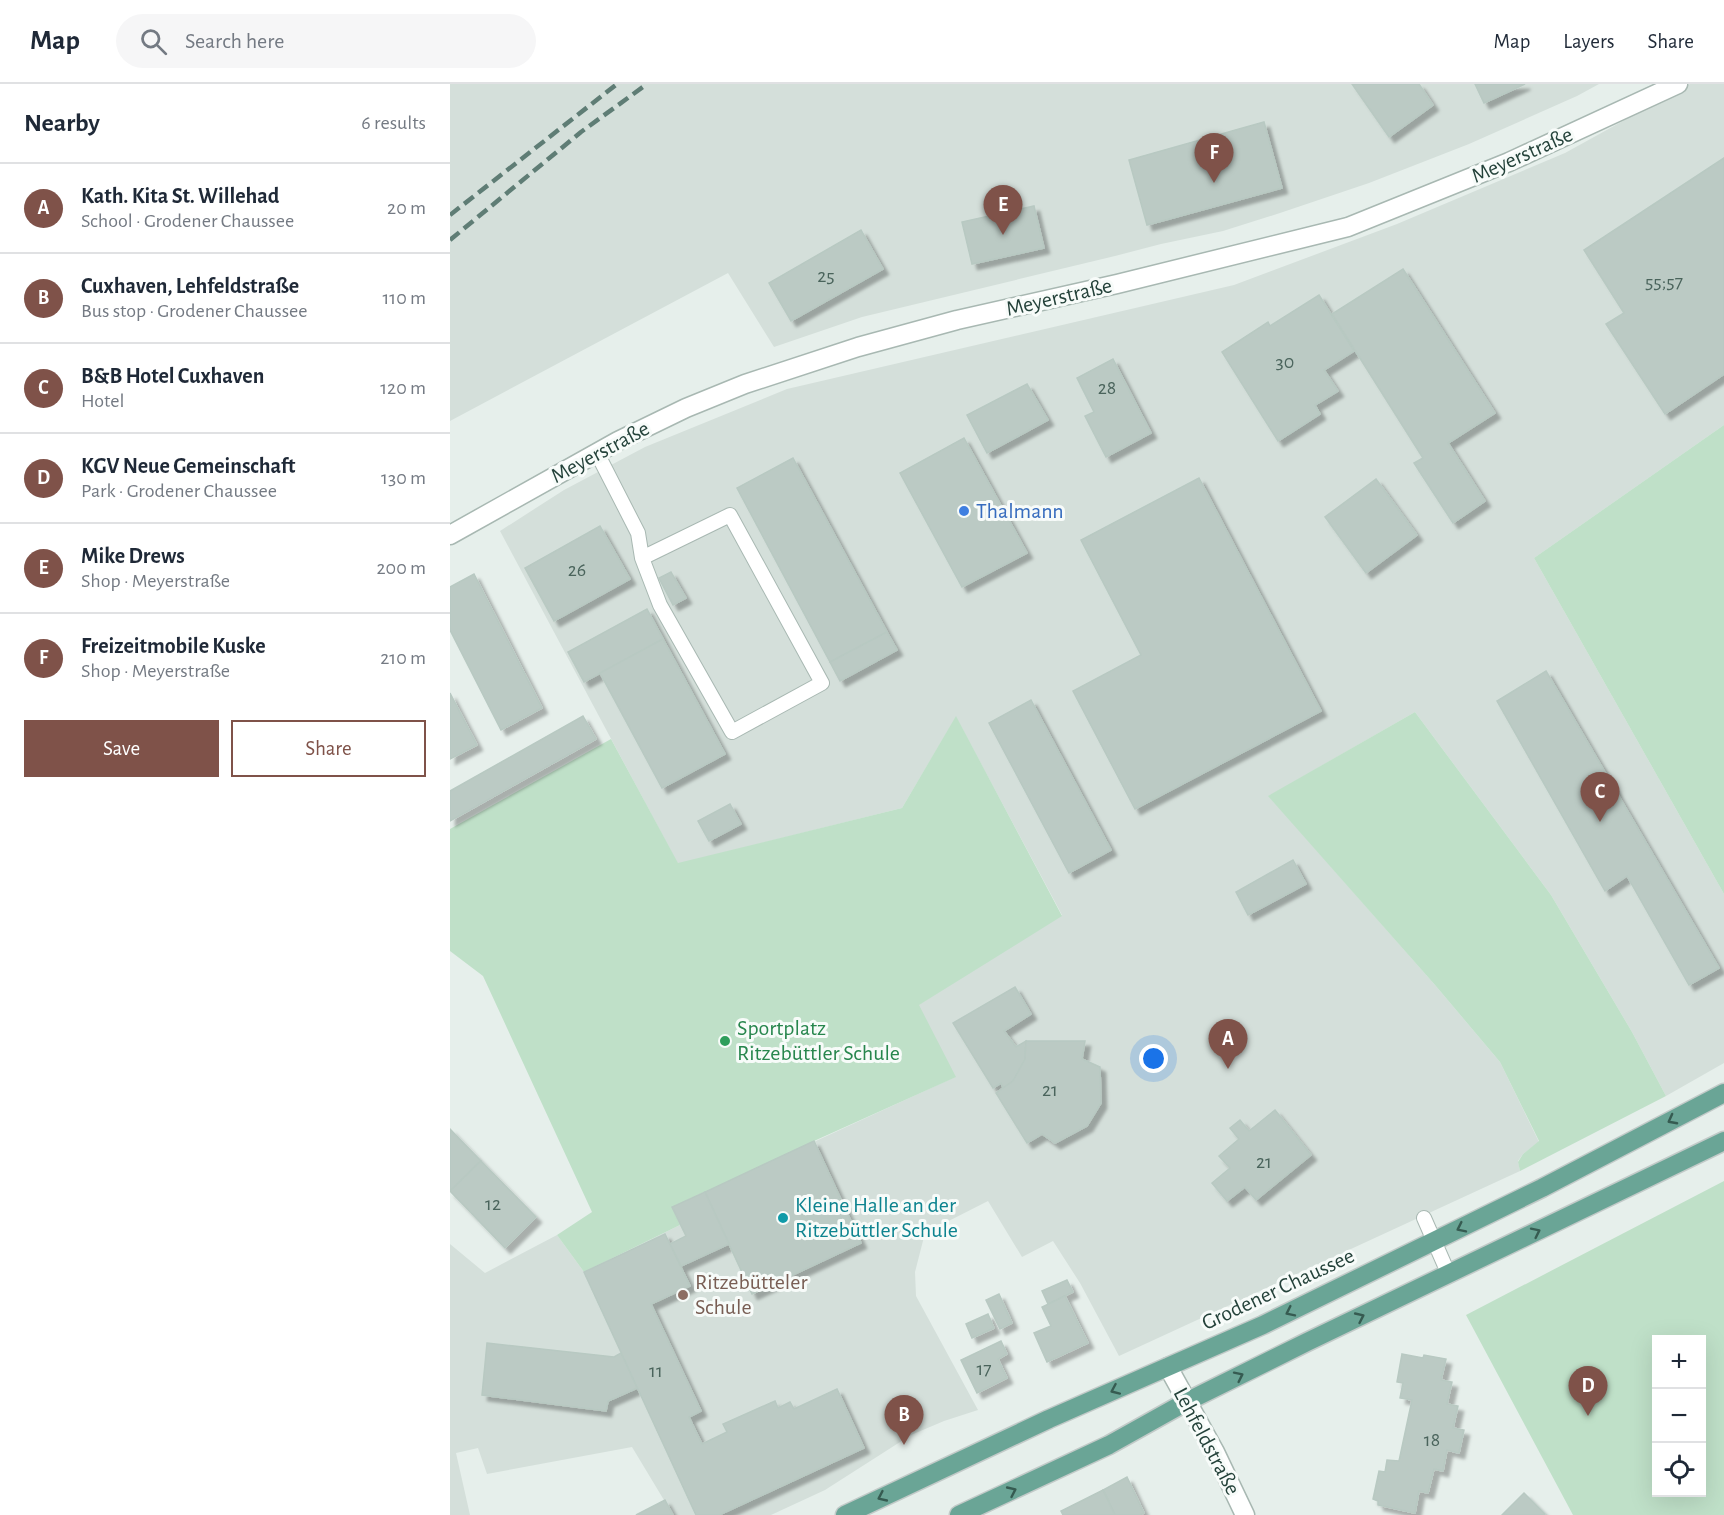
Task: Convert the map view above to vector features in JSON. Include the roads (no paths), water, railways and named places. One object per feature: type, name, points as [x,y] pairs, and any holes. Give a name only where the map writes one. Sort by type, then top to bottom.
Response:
[{"type":"main road","name":"Grodener Chaussee","points":[[845,1515],[1038,1424],[1263,1325],[1542,1188],[1724,1093]]},
{"type":"main road","points":[[959,1515],[1108,1445],[1186,1402],[1724,1140]]},
{"type":"street","name":"Meyerstraße","points":[[450,535],[597,453],[686,408],[745,384],[858,347],[957,320],[1348,227],[1509,162],[1678,84]]},
{"type":"street","name":"Lehfeldstraße","points":[[1168,1366],[1215,1452],[1245,1515]]},
{"type":"lane","points":[[597,453],[638,533],[642,558],[660,605],[732,732],[822,683],[730,515],[642,558]]},
{"type":"lane","points":[[1424,1218],[1449,1275]]},
{"type":"railway","points":[[450,215],[617,84]]},
{"type":"railway","points":[[450,240],[581,132],[647,84]]},
{"type":"place","name":"Freizeitmobile Kuske","points":[[1214,183]]},
{"type":"place","name":"Mike Drews","points":[[1003,235]]},
{"type":"place","name":"Thalmann","points":[[964,511]]},
{"type":"place","name":"B&B Hotel Cuxhaven","points":[[1600,822]]},
{"type":"place","name":"Sportplatz Ritzebüttler Schule","points":[[725,1041]]},
{"type":"place","name":"Kath. Kita St. Willehad","points":[[1228,1069]]},
{"type":"place","name":"Kleine Halle an der Ritzebüttler Schule","points":[[783,1218]]},
{"type":"place","name":"Ritzebütteler Schule","points":[[683,1295]]},
{"type":"place","name":"KGV Neue Gemeinschaft","points":[[1588,1416]]},
{"type":"place","name":"Cuxhaven, Lehfeldstraße","points":[[904,1445]]}]
